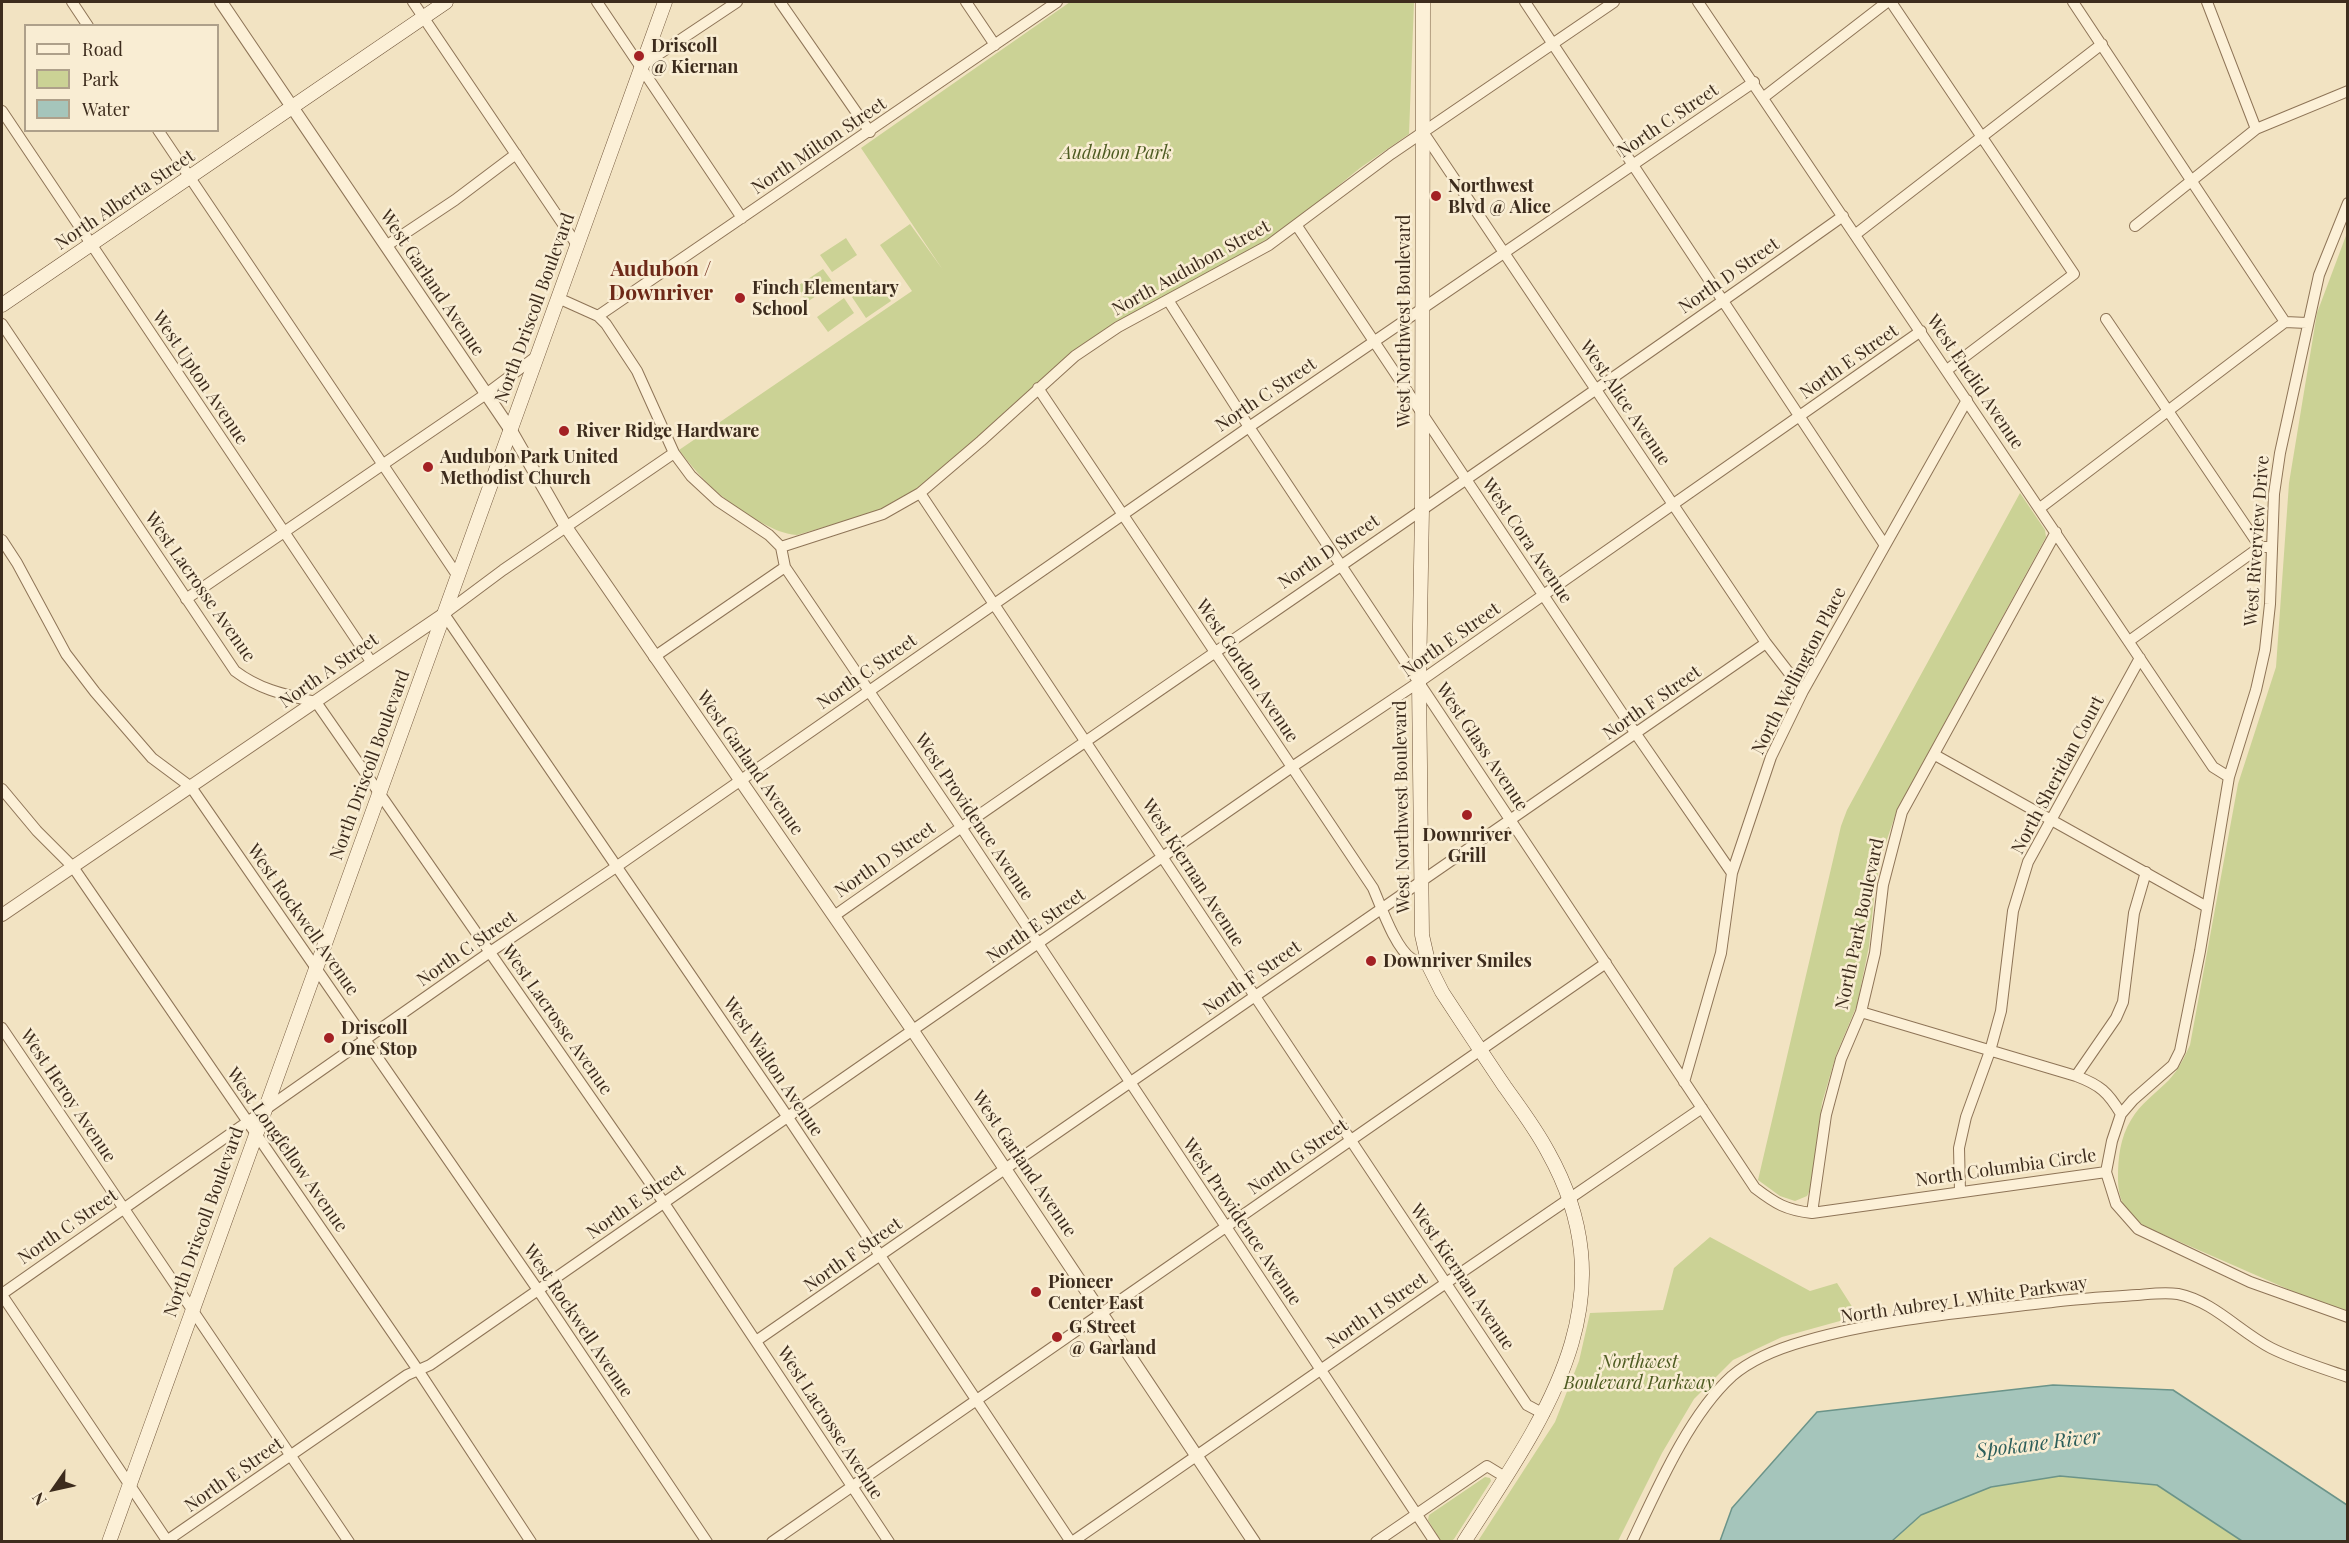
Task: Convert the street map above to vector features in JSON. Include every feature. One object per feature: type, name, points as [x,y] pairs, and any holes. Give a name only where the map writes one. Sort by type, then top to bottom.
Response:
[{"type":"main road","name":"North Alberta Street","points":[[2,305],[446,2]]},
{"type":"main road","name":"North Driscoll Boulevard","points":[[108,1542],[192,1309],[252,1128],[264,1111],[665,2]]},
{"type":"main road","name":"West Northwest Boulevard","points":[[1423,2],[1422,509],[1419,682],[1422,935],[1429,966],[1442,992],[1548,1153],[1569,1199],[1580,1244],[1581,1284],[1568,1359],[1544,1414],[1464,1542]]},
{"type":"street","points":[[72,2],[87,24]]},
{"type":"street","name":"West Garland Avenue","points":[[221,2],[510,429],[566,527],[913,1031],[1103,1312],[1254,1542]]},
{"type":"street","points":[[413,2],[577,245]]},
{"type":"street","points":[[597,2],[742,218]]},
{"type":"street","points":[[641,66],[737,2]]},
{"type":"street","points":[[780,2],[870,132]]},
{"type":"street","points":[[966,2],[995,45]]},
{"type":"street","name":"North Milton Street","points":[[598,316],[1058,2]]},
{"type":"street","points":[[1525,2],[1884,544]]},
{"type":"street","name":"North Audubon Street","points":[[781,547],[883,514],[920,493],[1075,356],[1118,327],[1239,263],[1297,226],[1362,174],[1614,2]]},
{"type":"street","name":"West Euclid Avenue","points":[[1698,2],[2213,767],[2229,777]]},
{"type":"street","points":[[1764,97],[1889,2],[2074,274],[1947,370]]},
{"type":"street","points":[[2073,2],[2285,322]]},
{"type":"street","points":[[2207,2],[2256,129]]},
{"type":"street","points":[[1856,234],[2102,44]]},
{"type":"street","name":"North C Street","points":[[264,1111],[1249,427],[1754,82]]},
{"type":"street","points":[[2135,226],[2256,129],[2348,90]]},
{"type":"street","name":"West Upton Avenue","points":[[2,111],[372,663]]},
{"type":"street","points":[[159,132],[457,575]]},
{"type":"street","name":"West Alice Avenue","points":[[1423,132],[1766,643],[1803,691]]},
{"type":"street","points":[[386,246],[455,200],[516,154]]},
{"type":"street","name":"West Riverview Drive","points":[[2229,777],[2256,690],[2265,650],[2270,604],[2266,547],[2280,453],[2319,275],[2348,203]]},
{"type":"street","name":"North D Street","points":[[834,916],[1340,564],[1466,480],[1843,216]]},
{"type":"street","name":"West Cora Avenue","points":[[1297,226],[1376,341],[1422,415],[1636,734],[1732,873]]},
{"type":"street","points":[[558,298],[598,316],[606,324],[638,371],[674,453],[704,490],[769,535],[781,547]]},
{"type":"street","name":"West Glass Avenue","points":[[1167,300],[1755,1188],[1776,1205]]},
{"type":"street","points":[[2106,319],[2167,411],[2266,547],[2129,641]]},
{"type":"street","points":[[2040,508],[2285,322],[2307,323]]},
{"type":"street","name":"West Lacrosse Avenue","points":[[2,324],[235,671],[251,683],[316,702],[664,1203],[888,1542]]},
{"type":"street","name":"North E Street","points":[[167,1541],[407,1375],[430,1365],[787,1116],[1164,858],[1292,767],[1544,596],[1673,503],[1921,331]]},
{"type":"street","points":[[186,599],[486,394],[537,356]]},
{"type":"street","name":"West Gordon Avenue","points":[[1038,388],[1373,888],[1385,920],[1409,958],[1429,966]]},
{"type":"street","name":"North Wellington Place","points":[[1684,1082],[1721,953],[1732,873],[1770,757],[1803,691],[1884,544],[1967,400]]},
{"type":"street","name":"North A Street","points":[[2,915],[444,614],[674,453]]},
{"type":"street","name":"West Kiernan Avenue","points":[[920,493],[1527,1405],[1544,1414]]},
{"type":"street","name":"North Park Boulevard","points":[[1812,1213],[1826,1115],[1841,1059],[1861,1012],[1875,953],[1883,885],[1902,812],[2056,532]]},
{"type":"street","name":"West Rockwell Avenue","points":[[2,540],[17,563],[66,654],[95,692],[152,758],[191,787],[538,1290],[707,1542]]},
{"type":"street","name":"West Providence Avenue","points":[[781,547],[785,567],[961,827],[1435,1542]]},
{"type":"street","points":[[654,657],[785,567]]},
{"type":"street","name":"West Walton Avenue","points":[[444,614],[787,1116],[1072,1542]]},
{"type":"street","name":"North F Street","points":[[756,1341],[1766,643]]},
{"type":"street","name":"North Sheridan Court","points":[[1960,1192],[1959,1148],[1961,1138],[1990,1052],[2001,1011],[2013,911],[2028,862],[2140,658]]},
{"type":"street","points":[[1935,755],[2207,907]]},
{"type":"street","name":"North Columbia Circle","points":[[1776,1205],[1793,1211],[1812,1213],[2106,1172],[2112,1141],[2121,1114],[2172,1065],[2180,1051],[2229,777]]},
{"type":"street","name":"West Longfellow Avenue","points":[[2,789],[37,831],[73,867],[418,1371],[531,1542]]},
{"type":"street","points":[[2076,1076],[2116,1017],[2123,1002],[2134,913],[2146,872]]},
{"type":"street","name":"North G Street","points":[[772,1542],[1606,963]]},
{"type":"street","points":[[1861,1012],[2098,1084],[2121,1114]]},
{"type":"street","name":"West Heroy Avenue","points":[[2,1028],[349,1542]]},
{"type":"street","name":"North H Street","points":[[1072,1542],[1446,1282],[1702,1108]]},
{"type":"street","name":"North C Street","points":[[2,1295],[123,1208],[252,1128]]},
{"type":"street","points":[[2106,1172],[2116,1204],[2138,1229],[2250,1282],[2348,1317]]},
{"type":"street","name":"North Aubrey L White Parkway","points":[[1632,1542],[1686,1435],[1717,1392],[1732,1376],[1753,1361],[1806,1341],[1886,1324],[1995,1309],[2167,1293],[2178,1294],[2196,1301],[2271,1348],[2348,1377]]},
{"type":"street","points":[[2,1295],[167,1541]]},
{"type":"street","points":[[1376,1542],[1487,1466],[1505,1477]]},
{"type":"green space","name":"Audubon Park","points":[[1070,2],[1414,2],[1409,134],[1360,168],[1295,221],[1245,255],[1060,363],[953,462],[901,500],[882,510],[797,535],[787,534],[762,523],[716,491],[697,473],[679,450],[912,291],[880,245],[910,224],[943,270],[861,148]]},
{"type":"green space","points":[[2347,233],[2347,1315],[2146,1227],[2124,1206],[2120,1194],[2118,1163],[2127,1127],[2148,1099],[2173,1076],[2190,1045],[2238,784],[2276,667],[2289,483],[2317,313]]},
{"type":"green space","points":[[846,238],[857,255],[832,272],[820,255]]},
{"type":"green space","points":[[823,269],[834,284],[807,302],[796,287]]},
{"type":"green space","points":[[876,280],[891,301],[866,318],[852,297]]},
{"type":"green space","points":[[844,298],[854,313],[828,332],[817,317]]},
{"type":"green space","points":[[2020,493],[2045,530],[2046,537],[1897,810],[1882,854],[1875,888],[1869,946],[1857,1005],[1836,1055],[1822,1103],[1810,1190],[1807,1196],[1795,1201],[1780,1196],[1758,1180],[1841,826],[1847,810]]},
{"type":"green space","name":"Northwest Boulevard Parkway","points":[[1710,1237],[1810,1291],[1837,1283],[1858,1316],[1782,1337],[1733,1360],[1694,1399],[1662,1453],[1618,1541],[1478,1541],[1555,1422],[1579,1361],[1590,1313],[1663,1310],[1674,1268]]},
{"type":"green space","points":[[2059,1476],[2157,1485],[2242,1541],[1892,1542],[1921,1515],[1991,1487]]},
{"type":"green space","points":[[1485,1477],[1490,1478],[1491,1481],[1454,1539],[1440,1540],[1428,1520],[1429,1515]]},
{"type":"water","name":"Spokane River","points":[[2053,1385],[2173,1390],[2347,1505],[2347,1541],[2242,1541],[2157,1485],[2060,1476],[1991,1487],[1921,1515],[1892,1541],[1720,1541],[1732,1508],[1817,1412]]},
{"type":"place","name":"Driscoll @ Kiernan","points":[[639,56]]},
{"type":"place","name":"Northwest Blvd @ Alice","points":[[1436,196]]},
{"type":"place","name":"Finch Elementary School","points":[[740,298]]},
{"type":"place","name":"River Ridge Hardware","points":[[564,431]]},
{"type":"place","name":"Audubon Park United Methodist Church","points":[[428,467]]},
{"type":"place","name":"Downriver Grill","points":[[1467,815]]},
{"type":"place","name":"Downriver Smiles","points":[[1371,961]]},
{"type":"place","name":"Driscoll One Stop","points":[[329,1038]]},
{"type":"place","name":"Pioneer Center East","points":[[1036,1292]]},
{"type":"place","name":"G Street @ Garland","points":[[1057,1337]]},
{"type":"district","name":"Audubon / Downriver","points":[[661,281]]}]
